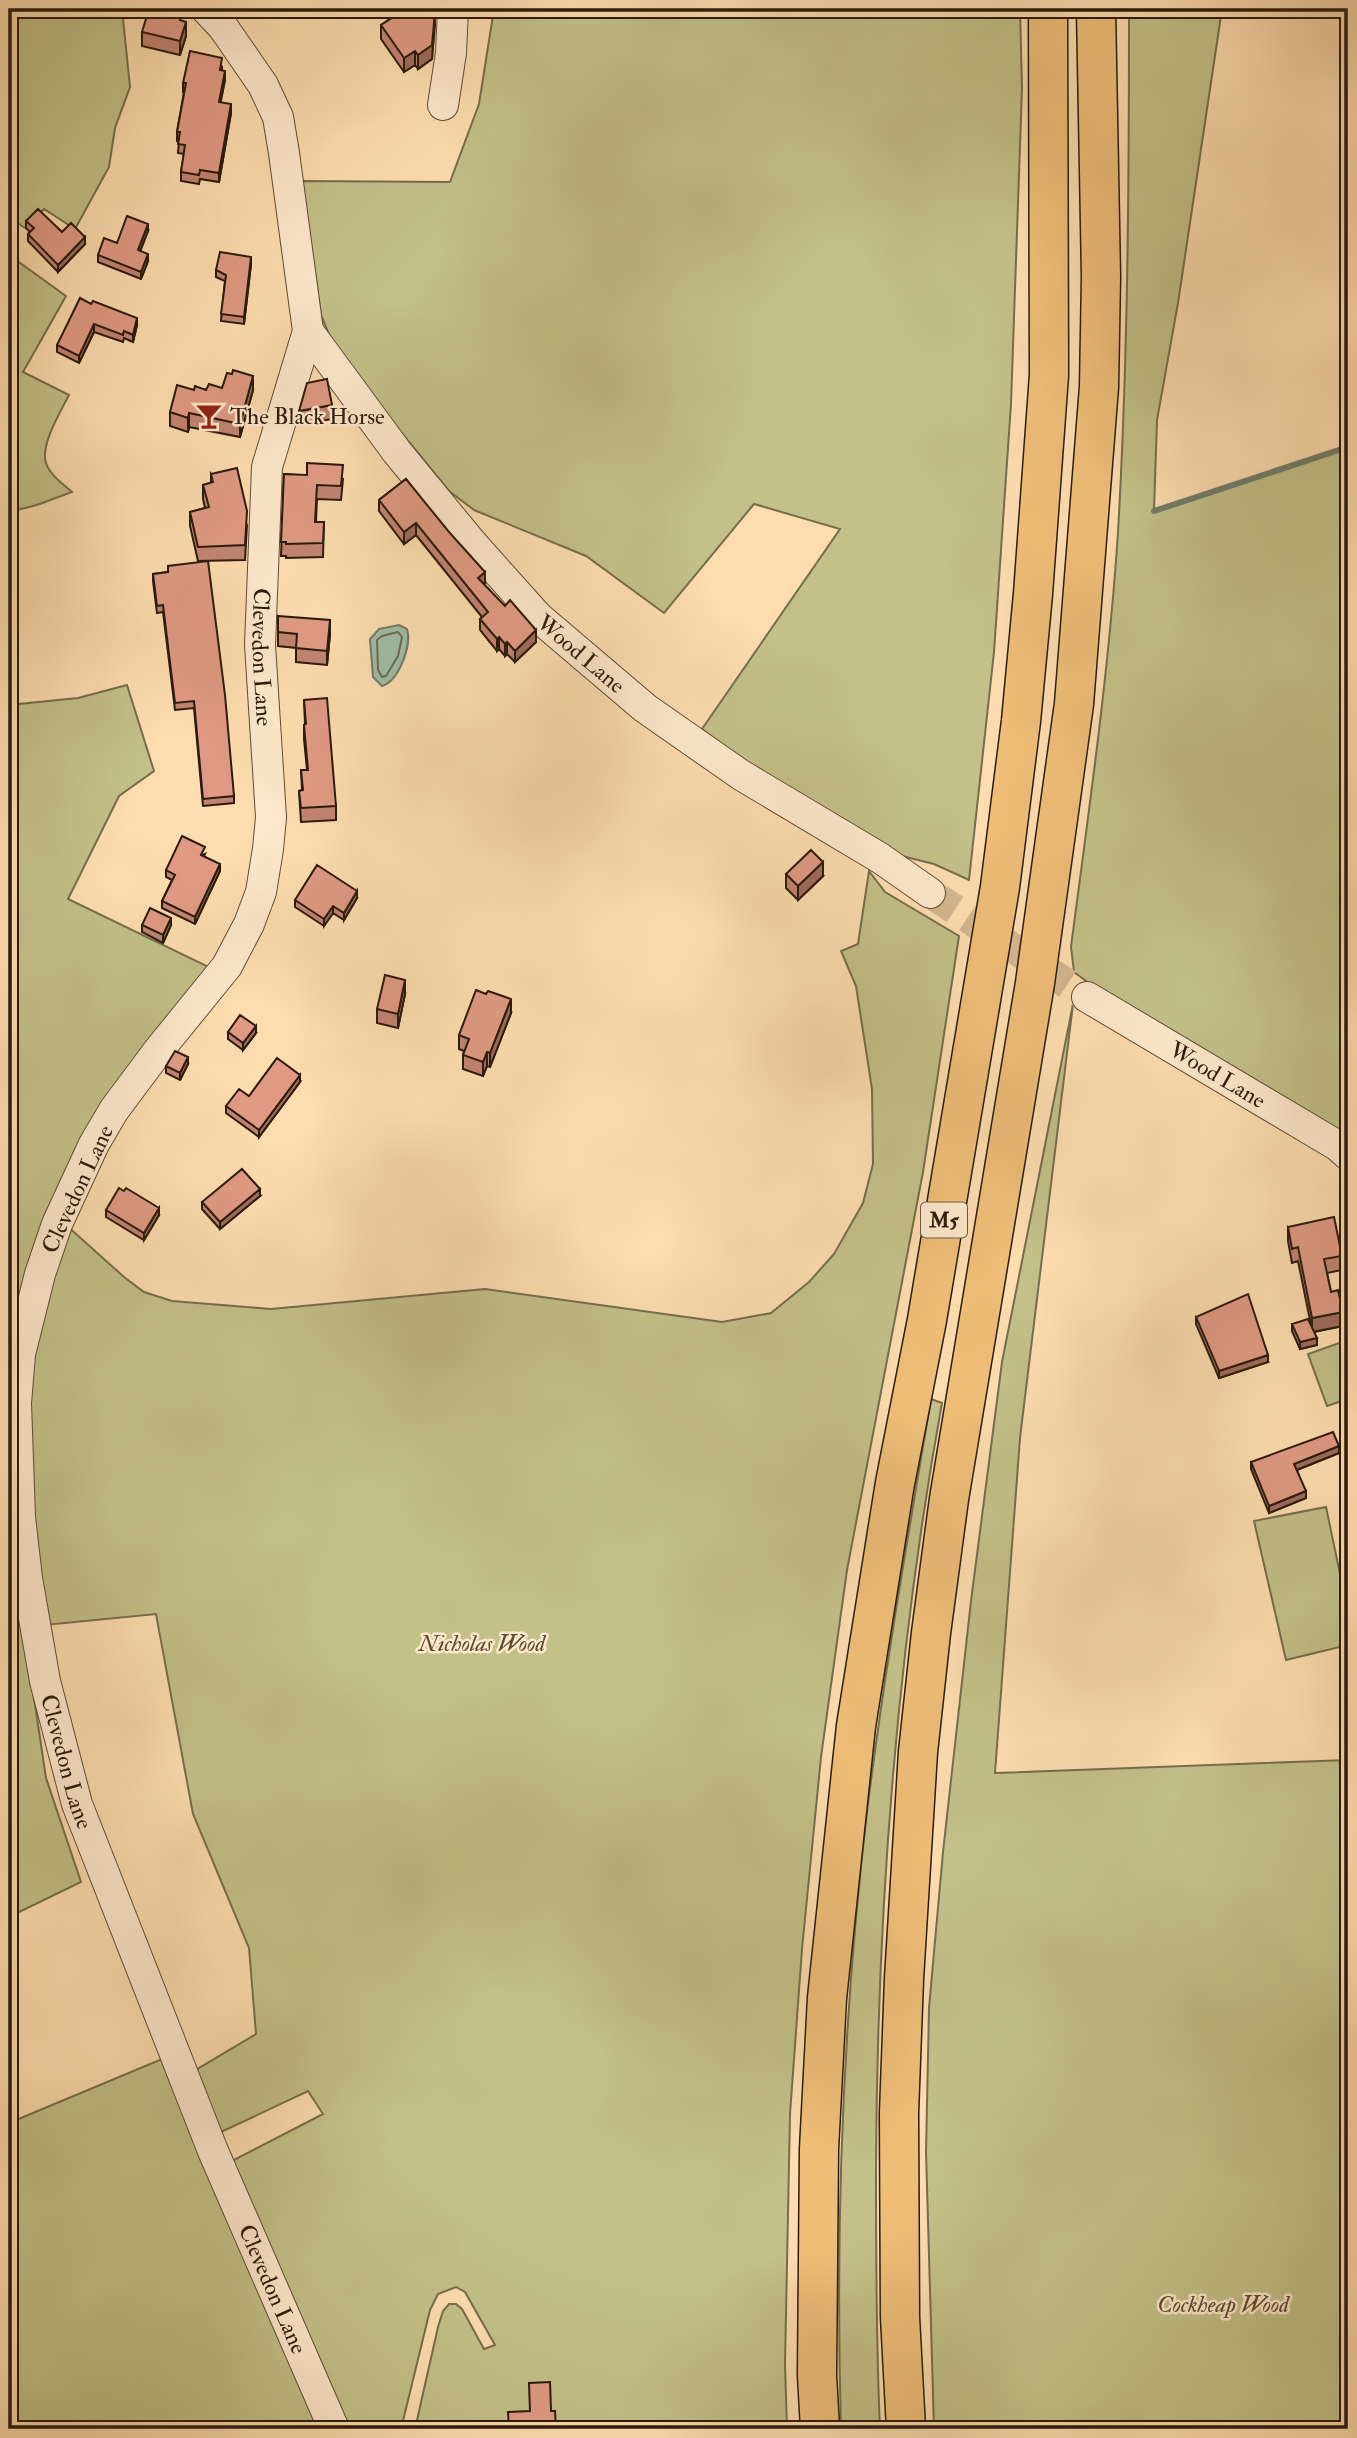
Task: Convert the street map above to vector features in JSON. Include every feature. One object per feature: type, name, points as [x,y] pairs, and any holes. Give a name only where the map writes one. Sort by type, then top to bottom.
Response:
[{"type":"highway","name":"M5","points":[[820,2429],[817,2348],[819,2149],[829,1984],[856,1726],[895,1483],[927,1320],[1000,887],[1021,721],[1033,594],[1049,375],[1048,9]]},
{"type":"highway","name":"M5","points":[[905,2429],[900,2317],[899,2113],[918,1752],[930,1633],[1035,983],[1074,704],[1099,387],[1101,277],[1096,9]]},
{"type":"street","name":"Clevedon Lane","points":[[206,9],[223,27],[263,85],[278,117],[308,331],[267,467],[260,645],[271,817],[268,849],[261,892],[249,925],[227,966],[114,1110],[62,1210],[40,1273],[20,1354],[16,1403],[20,1517],[27,1578],[45,1681],[77,1804],[213,2151],[334,2429]]},
{"type":"street","points":[[443,105],[451,53],[453,9]]},
{"type":"street","name":"Wood Lane","points":[[308,331],[397,452],[538,617],[645,708],[741,775],[880,858],[930,893]]},
{"type":"street","name":"Wood Lane","points":[[1087,997],[1338,1146],[1348,1155]]},
{"type":"green space","points":[[9,9],[122,9],[130,87],[115,128],[109,167],[75,229],[44,209],[25,228],[16,222],[9,230]]},
{"type":"green space","points":[[494,9],[1020,9],[1022,88],[1011,404],[994,652],[969,880],[934,864],[902,856],[746,764],[702,729],[840,529],[754,504],[664,613],[586,556],[474,510],[449,491],[345,364],[331,339],[321,315],[302,181],[450,182],[479,104]]},
{"type":"green space","points":[[1129,9],[1222,9],[1178,303],[1157,420],[1154,511],[1348,447],[1348,1137],[1074,972],[1071,947],[1104,688],[1118,532],[1126,336]]},
{"type":"green space","points":[[9,255],[66,296],[23,372],[69,395],[52,428],[45,456],[50,471],[72,492],[9,512]]},
{"type":"green space","points":[[127,685],[154,771],[119,796],[68,899],[215,970],[154,1040],[9,1356],[9,705],[78,698]]},
{"type":"green space","name":"Nicholas Wood","points":[[869,871],[885,892],[959,936],[923,1172],[847,1570],[821,1757],[802,1949],[790,2114],[785,2364],[787,2429],[415,2429],[438,2327],[443,2311],[449,2304],[456,2304],[462,2309],[484,2349],[495,2345],[465,2292],[456,2287],[438,2294],[430,2310],[401,2429],[343,2429],[228,2163],[323,2114],[308,2091],[219,2133],[194,2071],[256,2034],[249,1948],[193,1814],[156,1614],[45,1625],[34,1560],[30,1367],[65,1224],[144,1292],[172,1301],[271,1309],[485,1289],[722,1322],[771,1313],[809,1282],[834,1254],[863,1203],[873,1164],[872,1089],[856,986],[841,951],[858,944]]},
{"type":"green space","name":"Cockheap Wood","points":[[1073,1004],[1020,1438],[995,1773],[1348,1760],[1348,2429],[934,2429],[926,2152],[929,2008],[943,1852],[971,1601],[1002,1362]]},
{"type":"green space","points":[[1348,1340],[1348,1399],[1327,1406],[1308,1354]]},
{"type":"green space","points":[[931,1399],[942,1403],[912,1593],[901,1689],[880,1977],[876,2170],[880,2429],[841,2429],[840,2197],[852,1966],[874,1760]]},
{"type":"green space","points":[[1326,1507],[1348,1612],[1348,1645],[1286,1660],[1254,1521]]},
{"type":"green space","points":[[9,1512],[12,1551],[46,1778],[81,1882],[9,1917]]},
{"type":"green space","points":[[162,2059],[326,2429],[9,2429],[9,2123]]},
{"type":"water","points":[[399,625],[407,629],[406,653],[394,677],[382,686],[373,677],[370,639],[379,629]]},
{"type":"building","points":[[149,9],[183,9],[180,20],[186,22],[180,41],[142,32]]},
{"type":"building","points":[[403,9],[435,11],[432,45],[418,55],[415,51],[404,58],[381,25]]},
{"type":"building","points":[[190,51],[222,58],[220,70],[225,71],[219,102],[231,104],[219,173],[200,170],[199,175],[181,172],[185,145],[178,144],[180,132],[177,132]]},
{"type":"building","points":[[38,209],[62,232],[71,223],[85,237],[58,265],[28,234],[34,228],[26,221]]},
{"type":"building","points":[[127,216],[148,224],[138,250],[148,254],[141,272],[98,255],[104,238],[117,243]]},
{"type":"building","points":[[220,252],[251,257],[244,317],[221,314],[226,275],[216,270]]},
{"type":"building","points":[[80,298],[137,318],[133,335],[124,331],[123,335],[94,324],[79,356],[57,345]]},
{"type":"building","points":[[233,370],[253,376],[240,424],[189,413],[188,418],[170,412],[177,385],[194,390],[195,386],[206,390],[209,384],[222,388],[227,373],[232,374]]},
{"type":"building","points":[[327,379],[332,405],[299,411],[307,383]]},
{"type":"building","points":[[307,463],[343,465],[341,486],[317,485],[315,522],[324,522],[323,543],[286,544],[281,542],[284,474],[307,475]]},
{"type":"building","points":[[237,468],[247,511],[245,545],[198,547],[190,512],[209,507],[203,485],[213,482],[211,474]]},
{"type":"building","points":[[406,479],[485,572],[478,578],[505,606],[510,600],[536,630],[515,651],[507,642],[505,644],[499,637],[497,639],[480,619],[488,612],[416,523],[404,532],[379,500]]},
{"type":"building","points":[[208,561],[225,695],[234,796],[203,799],[194,701],[175,703],[163,605],[157,606],[153,574],[168,572],[168,566]]},
{"type":"building","points":[[278,616],[330,620],[327,651],[296,648],[297,634],[278,632]]},
{"type":"building","points":[[327,698],[336,806],[301,808],[301,770],[308,770],[304,700]]},
{"type":"building","points":[[182,836],[205,847],[201,855],[220,864],[195,917],[162,901],[175,875],[166,870]]},
{"type":"building","points":[[811,850],[823,862],[798,886],[786,874]]},
{"type":"building","points":[[317,865],[357,891],[344,913],[333,906],[324,919],[295,900]]},
{"type":"building","points":[[150,908],[171,918],[163,935],[142,925]]},
{"type":"building","points":[[385,975],[405,980],[398,1014],[377,1009]]},
{"type":"building","points":[[476,990],[511,999],[490,1053],[487,1052],[483,1062],[463,1055],[469,1039],[459,1035]]},
{"type":"building","points":[[240,1015],[256,1026],[243,1043],[228,1032]]},
{"type":"building","points":[[175,1051],[188,1057],[180,1073],[166,1066]]},
{"type":"building","points":[[277,1058],[300,1075],[259,1130],[226,1106],[239,1089],[249,1096]]},
{"type":"building","points":[[242,1169],[260,1189],[220,1222],[202,1202]]},
{"type":"building","points":[[119,1188],[124,1191],[126,1188],[159,1208],[144,1233],[106,1210]]},
{"type":"building","points":[[1334,1217],[1342,1256],[1324,1259],[1331,1292],[1338,1290],[1343,1312],[1312,1318],[1298,1247],[1292,1249],[1288,1227]]},
{"type":"building","points":[[1248,1294],[1268,1355],[1219,1371],[1196,1317]]},
{"type":"building","points":[[1308,1319],[1317,1338],[1300,1342],[1292,1324]]},
{"type":"building","points":[[1333,1432],[1339,1446],[1294,1464],[1306,1491],[1269,1506],[1251,1462]]},
{"type":"building","points":[[550,2382],[551,2411],[555,2411],[556,2429],[509,2429],[508,2412],[530,2411],[529,2383]]},
{"type":"waterway","points":[[1154,511],[1348,447]]},
{"type":"tunnel","points":[[930,893],[1087,997]]},
{"type":"place","name":"The Black Horse","points":[[209,416]]}]
